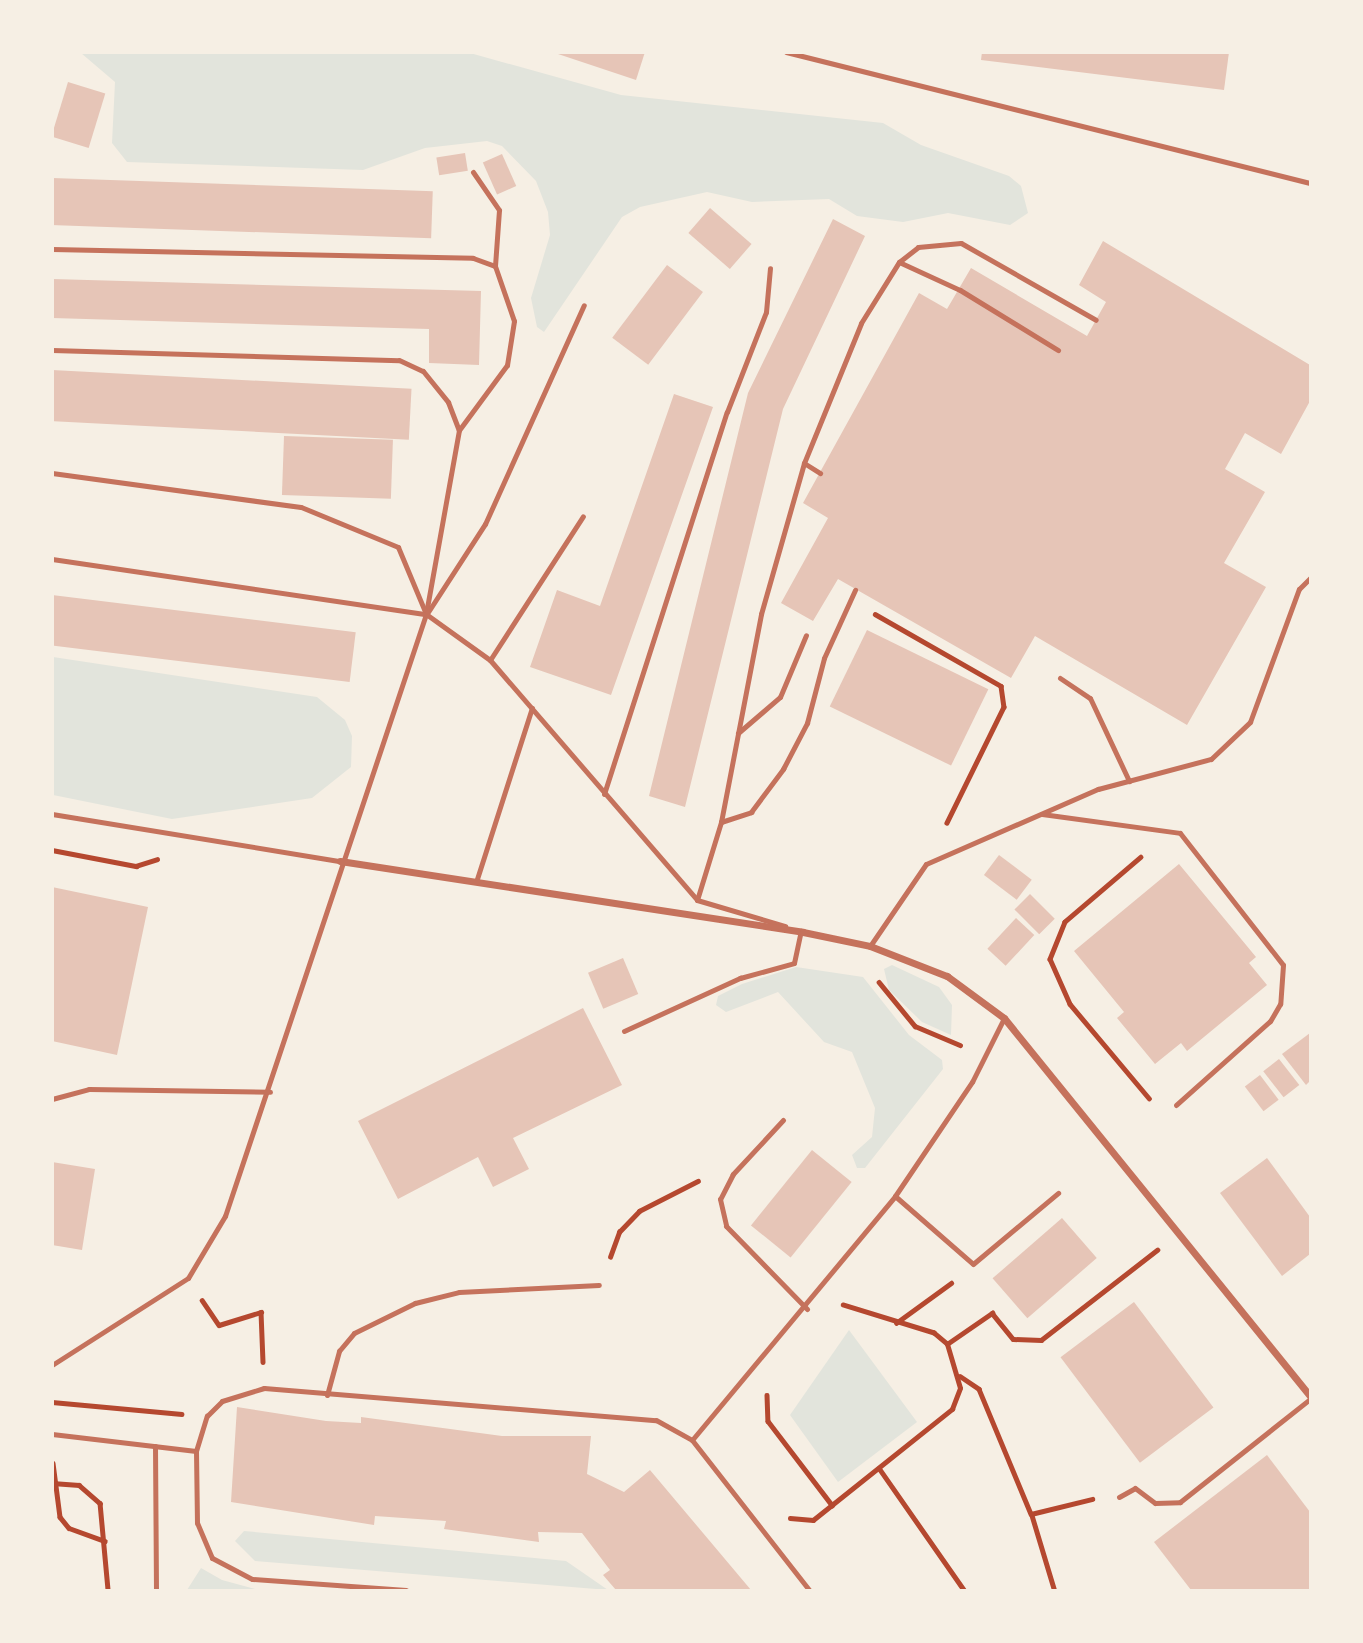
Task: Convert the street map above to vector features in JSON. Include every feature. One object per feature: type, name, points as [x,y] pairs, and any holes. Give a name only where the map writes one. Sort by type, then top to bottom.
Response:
[{"type":"street","points":[[340,861],[803,932],[870,946],[947,976],[1004,1018],[1311,1397]]},
{"type":"lane","points":[[786,52],[1311,183]]},
{"type":"lane","points":[[52,1365],[188,1278],[225,1216],[270,1092],[340,861],[426,614],[459,430],[507,365],[514,321],[495,266],[499,210],[473,172]]},
{"type":"lane","points":[[697,900],[721,822],[761,614],[804,463],[861,324],[899,262],[918,247],[961,243],[1096,320]]},
{"type":"lane","points":[[52,249],[473,258],[495,266]]},
{"type":"lane","points":[[899,262],[1058,350]]},
{"type":"lane","points":[[604,794],[727,411],[766,312],[770,268]]},
{"type":"lane","points":[[426,614],[485,524],[584,305]]},
{"type":"lane","points":[[52,350],[399,360],[423,371],[459,430]]},
{"type":"lane","points":[[804,463],[820,473]]},
{"type":"lane","points":[[52,473],[301,507],[398,547],[426,614]]},
{"type":"lane","points":[[490,660],[583,516]]},
{"type":"lane","points":[[52,559],[426,614],[490,660],[697,900],[803,932],[794,963],[740,978],[624,1031]]},
{"type":"lane","points":[[870,946],[926,864],[1042,814],[1129,782],[1211,759],[1250,722],[1299,589],[1311,578]]},
{"type":"lane","points":[[721,822],[751,812],[783,769],[807,723],[824,658],[855,590]]},
{"type":"lane","points":[[737,733],[780,697],[806,635]]},
{"type":"lane","points":[[1060,678],[1090,698],[1129,782]]},
{"type":"lane","points":[[476,882],[532,708]]},
{"type":"lane","points":[[52,814],[167,837],[340,861]]},
{"type":"lane","points":[[1042,814],[1115,828],[1174,830],[1283,965],[1285,976],[1270,1021],[1176,1105]]},
{"type":"lane","points":[[692,1440],[807,1309],[895,1196],[972,1082],[988,1045],[1004,1018]]},
{"type":"lane","points":[[52,1099],[89,1089],[270,1092]]},
{"type":"lane","points":[[783,1120],[733,1174],[720,1199],[726,1226],[807,1309]]},
{"type":"lane","points":[[895,1196],[973,1264],[1058,1193]]},
{"type":"lane","points":[[327,1395],[339,1351],[354,1333],[415,1303],[459,1293],[599,1286]]},
{"type":"lane","points":[[406,1591],[252,1579],[212,1558],[197,1523],[196,1451],[207,1416],[222,1401],[264,1388],[656,1420],[692,1440],[808,1591]]},
{"type":"lane","points":[[1119,1497],[1135,1488],[1155,1503],[1180,1502],[1311,1397]]},
{"type":"lane","points":[[52,1434],[196,1451]]},
{"type":"lane","points":[[155,1446],[156,1591]]},
{"type":"path","points":[[849,600],[1001,686],[1004,707],[926,864]]},
{"type":"path","points":[[1174,830],[1065,922],[1050,959],[1070,1004],[1146,1094],[1162,1106],[1176,1105]]},
{"type":"path","points":[[52,850],[150,864],[167,837]]},
{"type":"path","points":[[870,946],[882,992],[915,1026],[956,1045],[988,1045]]},
{"type":"path","points":[[610,1257],[620,1232],[654,1201],[692,1182],[733,1174]]},
{"type":"path","points":[[947,1344],[992,1313],[1013,1339],[1041,1340],[1166,1243]]},
{"type":"path","points":[[188,1278],[219,1325],[261,1312],[264,1388]]},
{"type":"path","points":[[896,1323],[942,1290]]},
{"type":"path","points":[[837,1307],[857,1306],[896,1323],[934,1333],[947,1344],[960,1376],[979,1389],[1031,1514],[1054,1591]]},
{"type":"path","points":[[747,1515],[813,1520],[953,1409],[960,1376]]},
{"type":"path","points":[[773,1383],[766,1398],[768,1421],[832,1506]]},
{"type":"path","points":[[52,1402],[207,1416]]},
{"type":"path","points":[[53,1465],[55,1507],[69,1528],[105,1541]]},
{"type":"path","points":[[879,1468],[964,1591]]},
{"type":"path","points":[[53,1483],[92,1493],[100,1503],[108,1591]]},
{"type":"path","points":[[1031,1514],[1102,1496]]},
{"type":"shaded area","points":[[81,53],[470,53],[621,95],[883,123],[921,145],[1009,176],[1021,186],[1028,213],[1010,225],[948,213],[903,222],[857,216],[829,199],[752,202],[707,192],[640,207],[622,217],[544,332],[537,327],[531,298],[550,235],[548,212],[536,181],[502,146],[487,141],[425,148],[363,170],[127,162],[112,143],[115,82]]},
{"type":"shaded area","points":[[53,657],[317,697],[345,720],[352,736],[351,767],[312,798],[172,819],[53,795]]},
{"type":"shaded area","points":[[892,965],[939,987],[952,1005],[951,1035],[922,1022],[889,990],[884,969]]},
{"type":"shaded area","points":[[796,967],[863,977],[909,1035],[942,1060],[943,1069],[865,1168],[857,1168],[852,1155],[872,1137],[875,1108],[852,1052],[824,1042],[778,992],[726,1012],[716,1005],[718,996],[742,984]]},
{"type":"shaded area","points":[[849,1330],[917,1422],[838,1482],[790,1415]]},
{"type":"shaded area","points":[[244,1531],[566,1561],[608,1590],[255,1561],[235,1541]]},
{"type":"shaded area","points":[[201,1568],[222,1580],[259,1590],[187,1590]]},
{"type":"building","points":[[552,52],[645,52],[636,80]]},
{"type":"building","points":[[982,52],[1229,52],[1224,90],[981,60]]},
{"type":"building","points":[[68,82],[105,93],[89,148],[52,137]]},
{"type":"building","points":[[465,153],[468,171],[439,175],[436,158]]},
{"type":"building","points":[[502,154],[516,186],[497,195],[483,163]]},
{"type":"building","points":[[52,178],[433,191],[431,238],[52,225]]},
{"type":"building","points":[[710,208],[752,244],[730,269],[688,233]]},
{"type":"building","points":[[833,219],[865,236],[783,409],[685,807],[649,796],[748,393]]},
{"type":"building","points":[[1103,241],[1310,365],[1310,401],[1281,454],[1245,433],[1225,469],[1265,492],[1224,563],[1266,587],[1187,725],[1035,636],[1011,678],[838,579],[813,621],[781,603],[828,518],[803,503],[919,293],[947,309],[971,268],[1087,336],[1106,302],[1079,285]]},
{"type":"building","points":[[667,265],[703,292],[648,365],[612,338]]},
{"type":"building","points":[[52,279],[481,291],[479,365],[429,363],[429,329],[52,318]]},
{"type":"building","points":[[52,370],[412,389],[409,440],[52,421]]},
{"type":"building","points":[[674,394],[713,407],[611,695],[530,667],[557,590],[600,606]]},
{"type":"building","points":[[284,436],[393,440],[391,499],[282,495]]},
{"type":"building","points":[[52,595],[356,632],[350,682],[52,645]]},
{"type":"building","points":[[867,630],[988,689],[951,766],[830,706]]},
{"type":"building","points":[[999,855],[1032,880],[1017,900],[984,875]]},
{"type":"building","points":[[1179,864],[1256,957],[1249,963],[1267,985],[1187,1051],[1181,1043],[1155,1064],[1117,1018],[1124,1012],[1074,951]]},
{"type":"building","points":[[52,887],[148,907],[117,1055],[52,1041]]},
{"type":"building","points":[[1030,894],[1055,919],[1039,934],[1014,910]]},
{"type":"building","points":[[1016,918],[1034,935],[1006,966],[987,949]]},
{"type":"building","points":[[623,958],[638,994],[603,1009],[588,973]]},
{"type":"building","points":[[583,1008],[622,1085],[513,1138],[529,1169],[493,1187],[478,1157],[398,1199],[358,1121]]},
{"type":"building","points":[[1310,1033],[1310,1081],[1306,1085],[1282,1054]]},
{"type":"building","points":[[1279,1059],[1299,1085],[1284,1097],[1263,1071]]},
{"type":"building","points":[[1260,1075],[1279,1100],[1263,1111],[1245,1086]]},
{"type":"building","points":[[812,1150],[852,1182],[791,1257],[751,1225]]},
{"type":"building","points":[[1267,1158],[1310,1217],[1310,1254],[1282,1276],[1220,1193]]},
{"type":"building","points":[[52,1162],[95,1169],[82,1250],[52,1245]]},
{"type":"building","points":[[1062,1218],[1097,1258],[1027,1318],[993,1278]]},
{"type":"building","points":[[1134,1302],[1213,1407],[1140,1463],[1061,1357]]},
{"type":"building","points":[[237,1407],[326,1421],[361,1423],[361,1417],[502,1436],[591,1436],[587,1474],[624,1492],[650,1470],[751,1590],[616,1590],[603,1575],[610,1570],[582,1533],[538,1532],[539,1542],[444,1529],[446,1521],[375,1516],[374,1525],[231,1502]]},
{"type":"building","points":[[1267,1455],[1310,1512],[1310,1590],[1191,1590],[1154,1542]]}]
